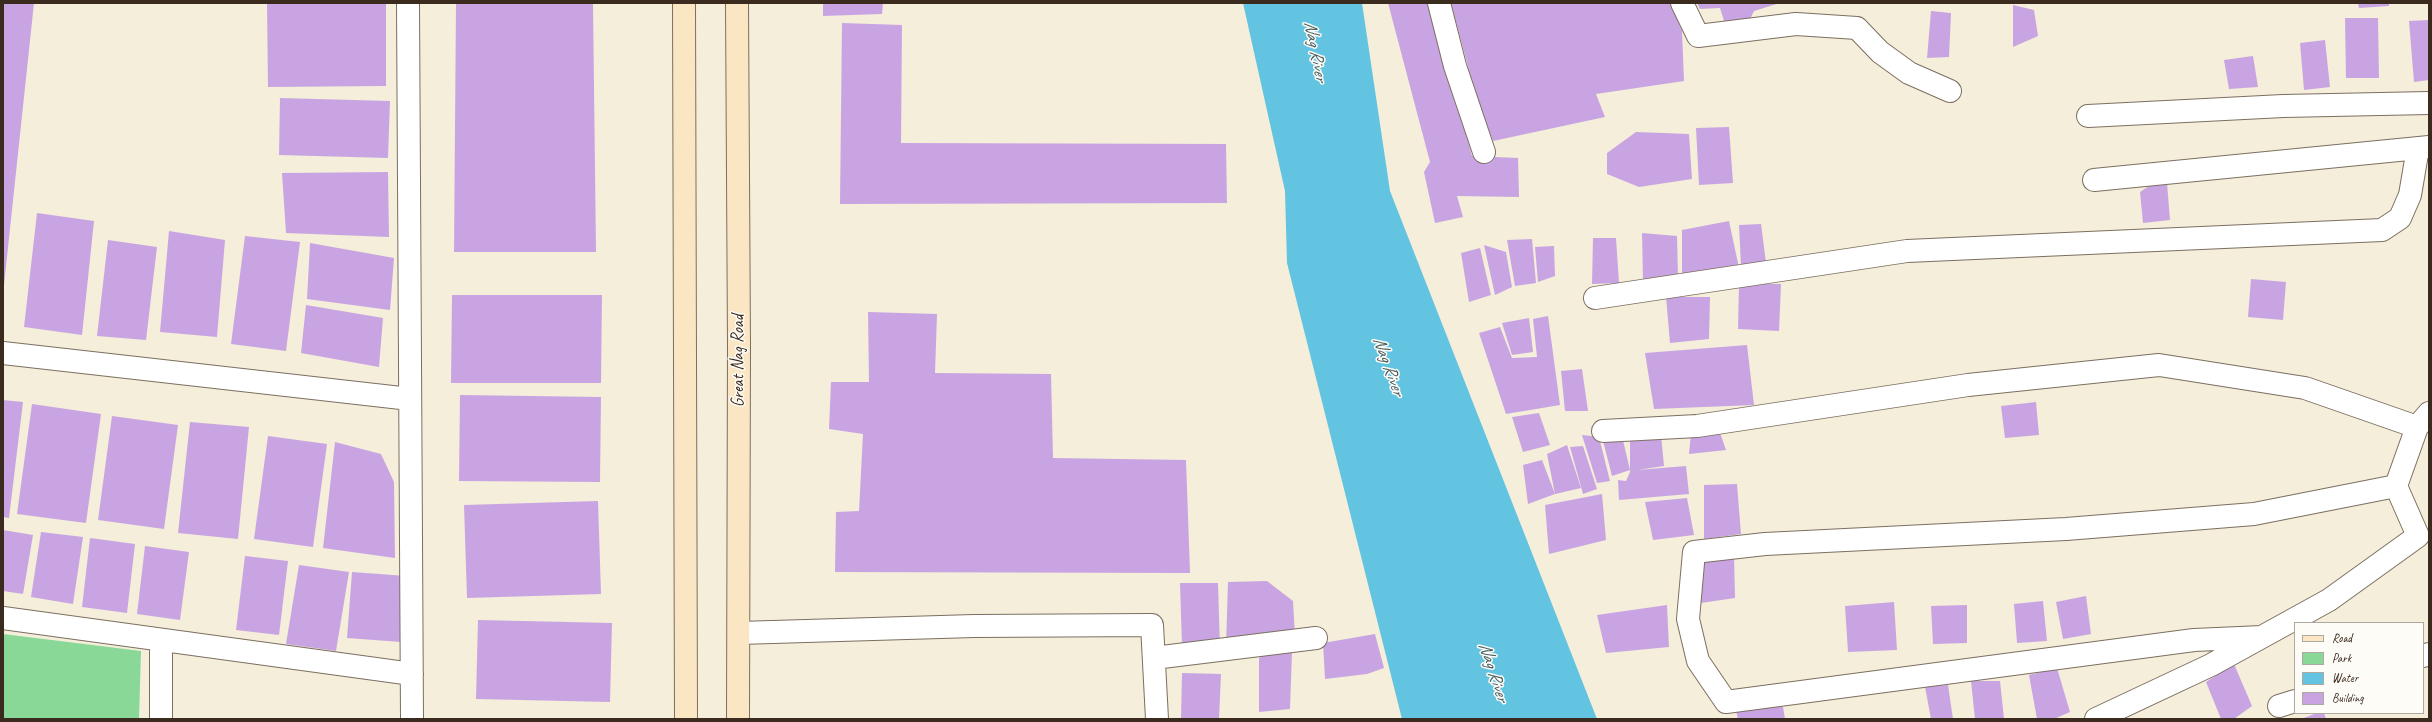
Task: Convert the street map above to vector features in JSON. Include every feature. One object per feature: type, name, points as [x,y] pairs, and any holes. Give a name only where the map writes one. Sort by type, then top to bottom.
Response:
[{"type":"main road","points":[[684,3],[686,719]]},
{"type":"main road","name":"Great Nag Road","points":[[737,3],[738,719]]},
{"type":"street","points":[[408,3],[412,719]]},
{"type":"street","points":[[1439,3],[1455,66],[1484,152]]},
{"type":"street","points":[[1682,3],[1698,36],[1796,24],[1857,28],[1880,52],[1908,73],[1950,91]]},
{"type":"street","points":[[2088,116],[2283,106],[2429,103]]},
{"type":"street","points":[[1595,298],[1907,251],[2382,230],[2400,218],[2410,195],[2423,148],[2094,180]]},
{"type":"street","points":[[3,353],[410,399]]},
{"type":"street","points":[[1603,431],[1697,426],[1968,385],[2159,365],[2305,388],[2423,420],[2396,486],[2418,536],[2329,600],[2211,665],[2096,719]]},
{"type":"street","points":[[2262,637],[2194,640],[1726,702],[1698,661],[1688,619],[1694,552],[1765,544],[2066,529],[2254,514],[2396,486]]},
{"type":"street","points":[[3,618],[412,674]]},
{"type":"street","points":[[739,633],[974,626],[1152,626],[1157,719]]},
{"type":"street","points":[[1154,658],[1316,638]]},
{"type":"street","points":[[160,719],[161,640]]},
{"type":"green space","points":[[3,634],[141,651],[139,719],[3,719]]},
{"type":"water","name":"Nag River","points":[[1243,3],[1362,3],[1390,191],[1597,719],[1402,719],[1287,263],[1285,191]]},
{"type":"building","points":[[3,3],[34,3],[4,285],[3,285]]},
{"type":"building","points":[[267,3],[386,3],[386,86],[268,87]]},
{"type":"building","points":[[456,3],[593,3],[596,252],[454,252]]},
{"type":"building","points":[[823,3],[883,3],[882,14],[823,16]]},
{"type":"building","points":[[1388,3],[1429,3],[1450,71],[1472,156],[1518,158],[1519,197],[1457,196],[1463,217],[1435,223],[1424,172],[1430,162]]},
{"type":"building","points":[[1451,3],[1670,3],[1682,31],[1684,81],[1596,94],[1605,117],[1493,141],[1475,93]]},
{"type":"building","points":[[1697,3],[1780,3],[1754,11],[1750,19],[1725,24],[1720,8],[1700,9]]},
{"type":"building","points":[[2358,3],[2389,3],[2389,6],[2359,8]]},
{"type":"building","points":[[2013,5],[2034,10],[2038,36],[2013,47]]},
{"type":"building","points":[[1931,11],[1951,13],[1949,57],[1927,58]]},
{"type":"building","points":[[2345,18],[2378,18],[2379,78],[2346,78]]},
{"type":"building","points":[[2429,20],[2429,80],[2414,82],[2409,21]]},
{"type":"building","points":[[842,23],[902,25],[901,143],[1226,144],[1227,203],[840,204]]},
{"type":"building","points":[[2325,40],[2330,87],[2304,90],[2300,43]]},
{"type":"building","points":[[2253,56],[2258,87],[2229,89],[2224,60]]},
{"type":"building","points":[[280,98],[390,101],[388,158],[279,155]]},
{"type":"building","points":[[1729,127],[1733,183],[1699,185],[1696,128]]},
{"type":"building","points":[[1636,132],[1689,134],[1692,179],[1639,187],[1607,174],[1607,153]]},
{"type":"building","points":[[388,172],[389,237],[286,233],[282,173]]},
{"type":"building","points":[[2167,183],[2170,220],[2143,223],[2140,192],[2152,184]]},
{"type":"building","points":[[37,213],[94,221],[82,335],[24,327]]},
{"type":"building","points":[[1729,221],[1739,268],[1682,275],[1682,230]]},
{"type":"building","points":[[1761,224],[1766,263],[1741,266],[1739,225]]},
{"type":"building","points":[[169,231],[225,240],[217,337],[160,332]]},
{"type":"building","points":[[1642,233],[1677,236],[1678,276],[1643,281]]},
{"type":"building","points":[[245,236],[300,242],[286,351],[231,344]]},
{"type":"building","points":[[1593,238],[1616,238],[1619,283],[1592,284]]},
{"type":"building","points":[[1532,239],[1536,283],[1515,286],[1507,240]]},
{"type":"building","points":[[108,240],[157,247],[146,340],[97,336]]},
{"type":"building","points":[[310,243],[394,258],[390,310],[307,299]]},
{"type":"building","points":[[1484,245],[1506,252],[1512,287],[1495,295]]},
{"type":"building","points":[[1554,246],[1555,276],[1538,282],[1535,247]]},
{"type":"building","points":[[1480,248],[1491,295],[1469,302],[1461,253]]},
{"type":"building","points":[[2251,279],[2286,282],[2283,320],[2248,317]]},
{"type":"building","points":[[1739,284],[1781,284],[1779,331],[1738,329]]},
{"type":"building","points":[[452,295],[602,295],[601,383],[451,383]]},
{"type":"building","points":[[1666,297],[1710,297],[1709,339],[1670,343]]},
{"type":"building","points":[[306,305],[383,318],[379,367],[301,353]]},
{"type":"building","points":[[868,312],[937,314],[935,373],[1051,374],[1053,458],[1186,460],[1190,573],[835,572],[836,512],[859,511],[863,434],[829,429],[831,382],[869,382]]},
{"type":"building","points":[[1548,316],[1560,405],[1506,414],[1479,333],[1500,327],[1512,358],[1537,357],[1533,319]]},
{"type":"building","points":[[1529,318],[1533,352],[1512,355],[1502,323]]},
{"type":"building","points":[[1747,345],[1754,405],[1654,409],[1645,353]]},
{"type":"building","points":[[1582,369],[1588,411],[1565,411],[1561,371]]},
{"type":"building","points":[[460,395],[601,397],[600,482],[459,481]]},
{"type":"building","points":[[3,400],[23,402],[9,518],[3,517]]},
{"type":"building","points":[[2036,402],[2039,435],[2005,438],[2001,406]]},
{"type":"building","points":[[32,404],[101,414],[86,523],[17,514]]},
{"type":"building","points":[[1539,413],[1550,445],[1523,452],[1512,417]]},
{"type":"building","points":[[112,416],[178,425],[164,529],[98,520]]},
{"type":"building","points":[[190,422],[249,427],[238,539],[178,533]]},
{"type":"building","points":[[1719,430],[1726,450],[1689,454],[1691,433]]},
{"type":"building","points":[[1582,435],[1599,437],[1610,481],[1597,483]]},
{"type":"building","points":[[1630,435],[1661,435],[1664,466],[1637,470],[1686,466],[1689,494],[1619,500],[1618,480],[1626,481],[1630,472]]},
{"type":"building","points":[[268,436],[327,444],[313,547],[254,539]]},
{"type":"building","points":[[1622,436],[1630,470],[1612,476],[1602,437]]},
{"type":"building","points":[[335,442],[381,454],[394,482],[395,558],[323,548]]},
{"type":"building","points":[[1567,445],[1581,488],[1555,494],[1547,454]]},
{"type":"building","points":[[1583,446],[1597,489],[1583,494],[1570,447]]},
{"type":"building","points":[[1542,460],[1555,494],[1528,504],[1523,465]]},
{"type":"building","points":[[1737,484],[1741,534],[1704,539],[1704,485]]},
{"type":"building","points":[[1602,494],[1606,540],[1549,554],[1545,505]]},
{"type":"building","points":[[1687,498],[1694,535],[1653,540],[1645,502]]},
{"type":"building","points":[[598,501],[601,594],[467,598],[464,505]]},
{"type":"building","points":[[3,530],[33,535],[23,594],[3,591]]},
{"type":"building","points":[[41,532],[83,537],[73,604],[31,597]]},
{"type":"building","points":[[90,538],[135,544],[127,613],[82,607]]},
{"type":"building","points":[[145,546],[189,552],[180,620],[137,614]]},
{"type":"building","points":[[1734,555],[1735,598],[1694,604],[1698,556]]},
{"type":"building","points":[[245,556],[288,561],[279,635],[236,630]]},
{"type":"building","points":[[299,565],[349,572],[336,651],[286,644]]},
{"type":"building","points":[[352,572],[406,576],[401,642],[347,638]]},
{"type":"building","points":[[1267,581],[1293,601],[1295,636],[1226,645],[1228,582]]},
{"type":"building","points":[[1180,583],[1218,583],[1220,649],[1182,646]]},
{"type":"building","points":[[2086,596],[2091,634],[2063,639],[2056,602]]},
{"type":"building","points":[[2043,601],[2047,641],[2017,643],[2014,604]]},
{"type":"building","points":[[1894,602],[1897,650],[1848,652],[1845,606]]},
{"type":"building","points":[[1667,605],[1669,647],[1606,653],[1597,615]]},
{"type":"building","points":[[1967,605],[1967,643],[1933,644],[1931,606]]},
{"type":"building","points":[[478,620],[612,623],[610,702],[476,699]]},
{"type":"building","points":[[1375,634],[1384,668],[1367,674],[1325,679],[1323,643]]},
{"type":"building","points":[[1273,649],[1275,654],[1292,652],[1290,709],[1259,712],[1259,658]]},
{"type":"building","points":[[2234,664],[2252,706],[2234,719],[2221,719],[2206,682]]},
{"type":"building","points":[[2057,668],[2070,712],[2054,719],[2037,719],[2029,675]]},
{"type":"building","points":[[1182,673],[1221,674],[1219,719],[1181,719]]},
{"type":"building","points":[[1971,681],[2000,681],[2004,719],[1975,719]]},
{"type":"building","points":[[1948,685],[1953,719],[1931,719],[1925,687]]},
{"type":"building","points":[[1735,706],[1783,707],[1785,719],[1738,719]]},
{"type":"building","points":[[2314,714],[2324,714],[2326,719],[2301,719]]}]
